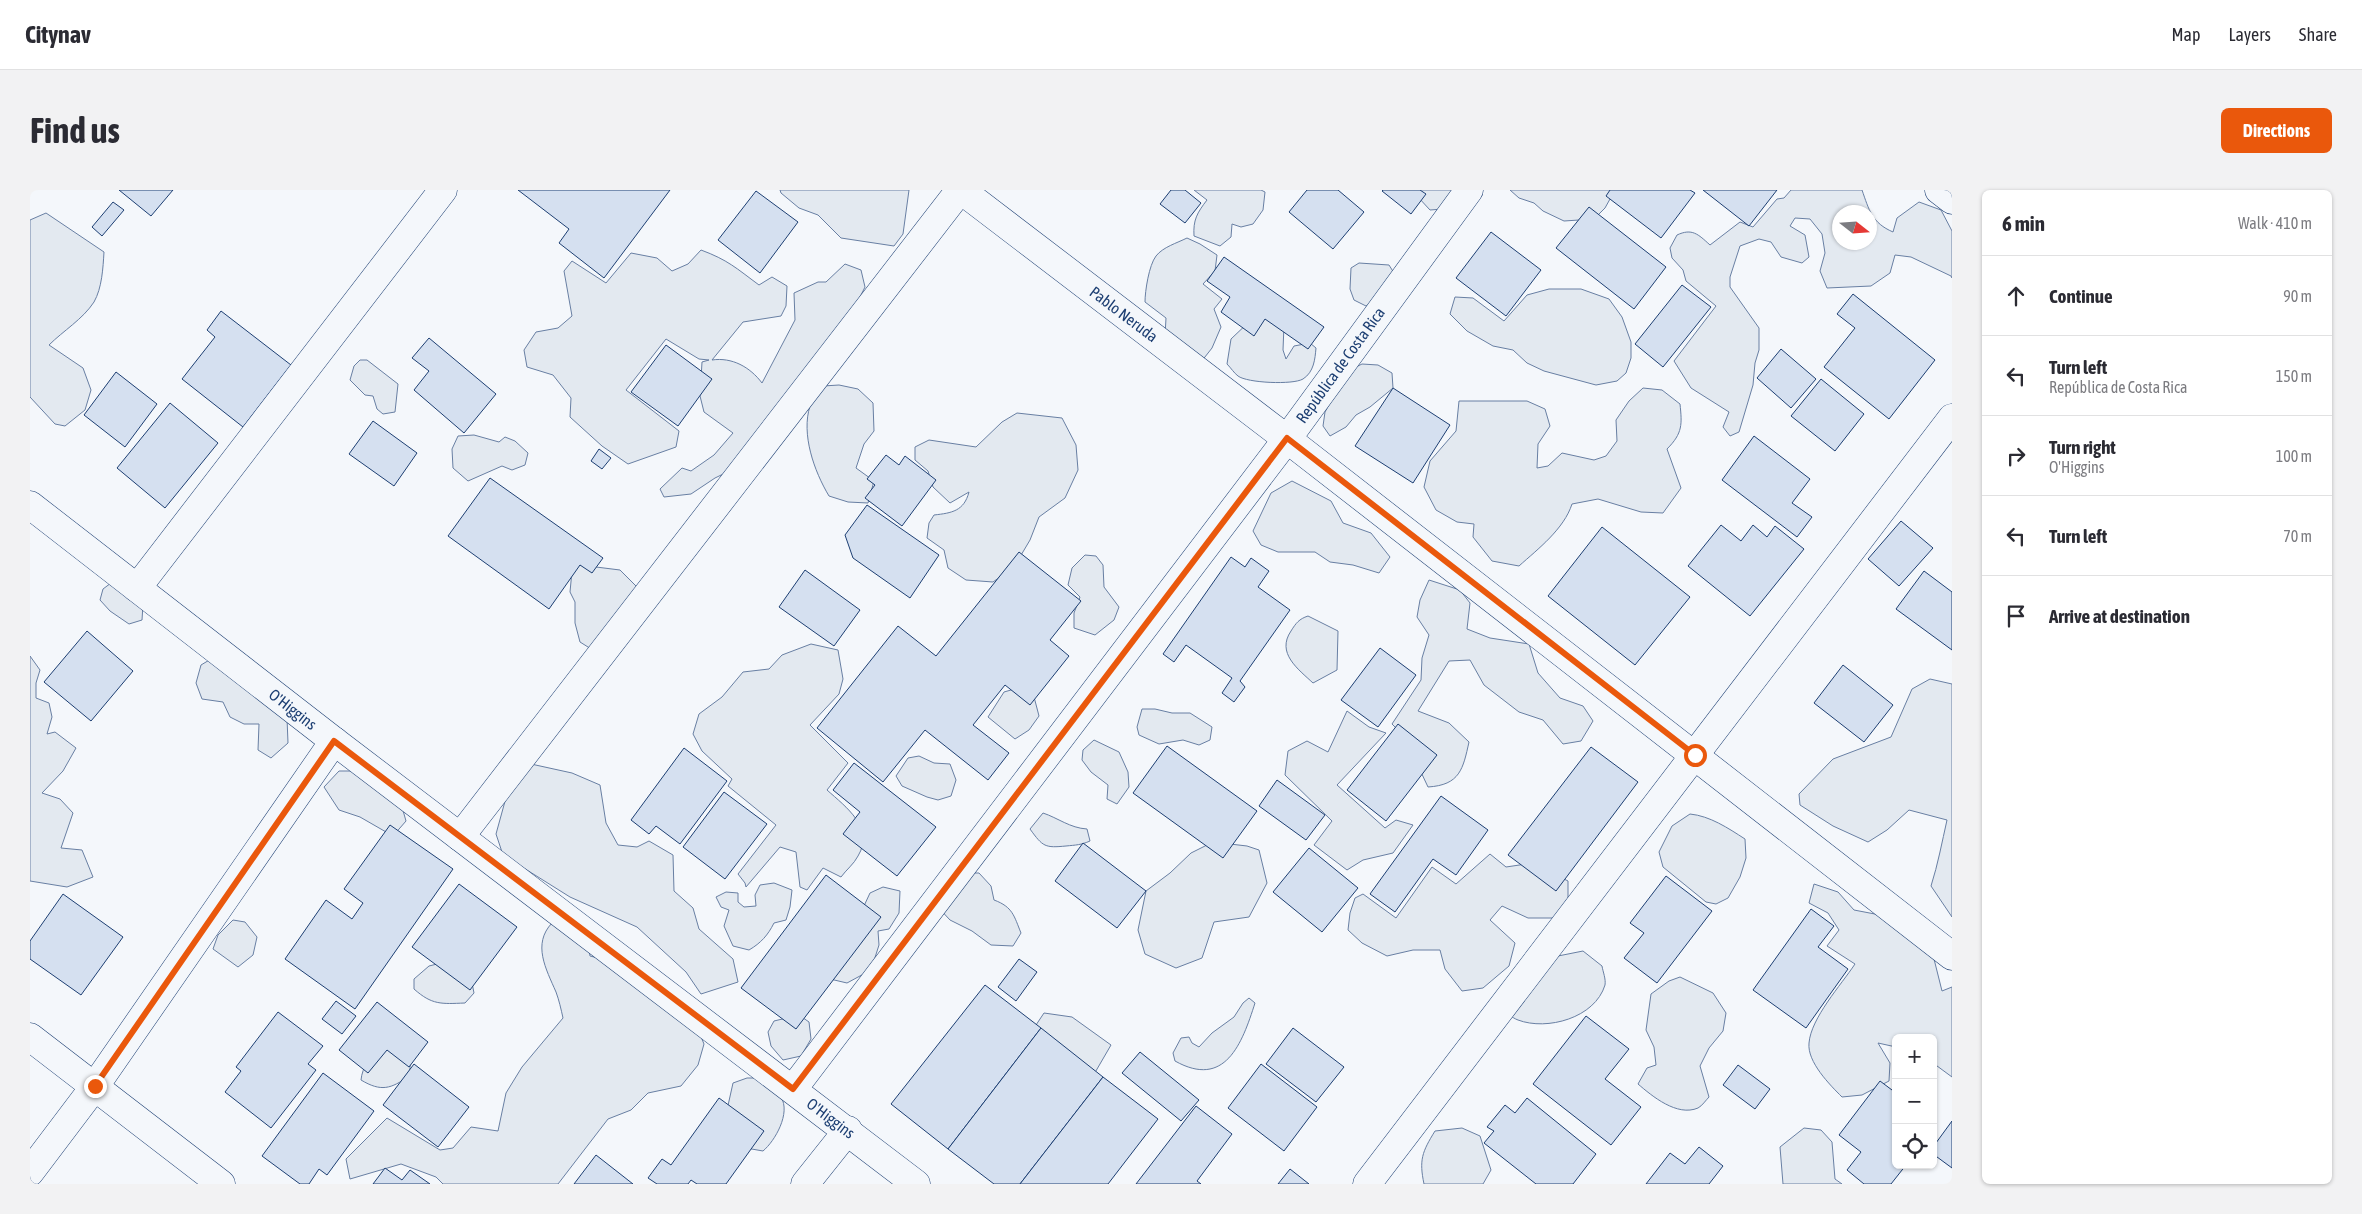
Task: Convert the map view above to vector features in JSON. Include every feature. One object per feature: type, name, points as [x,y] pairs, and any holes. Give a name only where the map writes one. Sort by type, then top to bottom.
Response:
[{"type":"street","points":[[137,588],[443,190]]},
{"type":"street","points":[[460,837],[960,190]]},
{"type":"street","name":"Pablo Neruda","points":[[960,190],[1287,438],[1952,956]]},
{"type":"street","name":"República de Costa Rica","points":[[793,1089],[1287,438],[1469,190]]},
{"type":"street","points":[[1939,190],[1952,200]]},
{"type":"street","points":[[1367,1184],[1952,418]]},
{"type":"street","name":"O'Higgins","points":[[30,505],[334,741],[848,1130],[916,1184]]},
{"type":"street","points":[[30,1172],[95,1086],[334,741]]},
{"type":"street","points":[[30,1037],[221,1184]]},
{"type":"street","points":[[806,1184],[848,1130]]},
{"type":"shaded area","points":[[780,190],[909,190],[903,234],[894,246],[841,238],[818,215],[799,208]]},
{"type":"shaded area","points":[[1194,190],[1261,190],[1265,192],[1263,210],[1253,224],[1241,227],[1232,224],[1231,237],[1220,246],[1194,236],[1196,217],[1207,200]]},
{"type":"shaded area","points":[[1420,190],[1462,190],[1443,209],[1430,210],[1418,197]]},
{"type":"shaded area","points":[[1510,190],[1615,190],[1605,208],[1594,219],[1564,221],[1543,211],[1534,203],[1519,198]]},
{"type":"shaded area","points":[[1791,190],[1862,190],[1867,205],[1832,205],[1832,250],[1877,250],[1877,221],[1893,232],[1897,218],[1919,202],[1941,210],[1952,231],[1952,278],[1911,257],[1895,255],[1890,273],[1871,286],[1827,288],[1820,271],[1825,253],[1822,234],[1810,219],[1795,218],[1790,226],[1805,235],[1809,257],[1802,263],[1781,257],[1771,242],[1759,239],[1740,246],[1730,277],[1730,287],[1759,328],[1759,350],[1755,363],[1753,385],[1739,432],[1730,436],[1723,427],[1729,412],[1691,388],[1674,361],[1716,306],[1686,281],[1683,270],[1672,258],[1670,248],[1677,235],[1682,233],[1695,233],[1710,245],[1740,222],[1753,227],[1777,199],[1784,198]]},
{"type":"shaded area","points":[[46,213],[104,252],[103,271],[94,302],[79,319],[49,345],[83,368],[91,390],[85,410],[65,426],[55,424],[30,397],[30,220]]},
{"type":"shaded area","points":[[1187,238],[1217,255],[1215,271],[1203,284],[1222,299],[1214,309],[1221,327],[1212,348],[1201,362],[1165,336],[1166,318],[1145,302],[1149,272],[1156,256],[1166,248]]},
{"type":"shaded area","points":[[701,250],[725,261],[759,285],[772,277],[787,286],[786,306],[781,316],[743,322],[712,360],[727,360],[740,364],[752,372],[762,383],[795,320],[794,293],[818,282],[826,282],[845,264],[861,270],[865,287],[856,305],[748,462],[715,478],[691,494],[664,497],[660,489],[682,468],[691,471],[714,455],[733,433],[704,412],[700,396],[702,362],[709,360],[699,359],[666,339],[626,390],[679,431],[676,447],[628,464],[602,446],[570,417],[571,398],[553,375],[527,367],[524,350],[536,332],[558,328],[572,316],[564,271],[572,261],[606,283],[631,253],[657,258],[672,271],[688,264]]},
{"type":"shaded area","points":[[1359,263],[1389,265],[1394,273],[1377,302],[1366,306],[1354,300],[1350,289],[1351,268]]},
{"type":"shaded area","points":[[1549,289],[1581,289],[1609,299],[1622,317],[1631,342],[1631,358],[1626,373],[1617,381],[1596,385],[1544,371],[1527,363],[1513,350],[1493,346],[1467,331],[1450,314],[1455,297],[1473,298],[1504,321],[1527,295]]},
{"type":"shaded area","points":[[1269,318],[1284,325],[1283,350],[1286,359],[1294,346],[1310,343],[1316,348],[1312,369],[1303,379],[1280,383],[1260,382],[1238,376],[1227,364],[1231,339],[1251,320]]},
{"type":"shaded area","points":[[360,360],[367,360],[398,384],[395,412],[383,414],[377,409],[373,396],[365,395],[350,380],[354,366]]},
{"type":"shaded area","points":[[1362,364],[1378,365],[1392,373],[1393,388],[1370,407],[1356,415],[1346,427],[1330,436],[1323,426],[1325,412],[1348,371]]},
{"type":"shaded area","points":[[839,385],[858,389],[873,403],[874,431],[864,444],[856,468],[874,481],[868,503],[848,502],[829,496],[818,475],[810,452],[807,428],[811,403],[823,386]]},
{"type":"shaded area","points":[[1643,388],[1662,390],[1680,404],[1679,433],[1667,449],[1681,488],[1663,513],[1641,512],[1598,499],[1572,504],[1557,530],[1519,566],[1492,561],[1473,537],[1474,524],[1457,522],[1436,510],[1424,487],[1430,461],[1456,431],[1459,401],[1527,401],[1545,409],[1550,426],[1538,444],[1537,468],[1548,466],[1562,453],[1594,460],[1606,456],[1617,441],[1616,420],[1629,401]]},
{"type":"shaded area","points":[[1017,413],[1062,418],[1076,445],[1078,470],[1065,498],[1039,517],[1030,540],[1014,567],[993,582],[966,580],[948,568],[944,550],[927,538],[929,523],[934,515],[956,510],[964,503],[969,492],[950,503],[933,487],[928,471],[915,460],[915,447],[929,440],[976,447],[1002,422]]},
{"type":"shaded area","points":[[474,435],[499,442],[505,437],[515,441],[528,453],[525,465],[512,470],[502,466],[468,481],[453,468],[452,449],[458,436]]},
{"type":"shaded area","points":[[1292,481],[1331,501],[1343,523],[1371,533],[1390,557],[1379,573],[1353,565],[1330,562],[1315,552],[1278,552],[1261,545],[1253,531],[1271,493]]},
{"type":"shaded area","points":[[1085,555],[1096,556],[1103,565],[1104,587],[1119,607],[1114,620],[1095,635],[1074,628],[1074,613],[1080,597],[1068,585],[1072,568]]},
{"type":"shaded area","points":[[580,565],[620,570],[639,589],[596,652],[580,642],[575,623],[575,602],[570,592],[572,571]]},
{"type":"shaded area","points":[[1429,580],[1460,590],[1470,603],[1467,629],[1490,638],[1529,644],[1538,673],[1560,698],[1583,706],[1593,721],[1581,741],[1563,744],[1543,720],[1519,712],[1484,685],[1470,660],[1449,661],[1418,711],[1449,723],[1469,742],[1465,760],[1458,774],[1447,783],[1428,787],[1404,736],[1392,724],[1421,680],[1422,658],[1429,635],[1417,617],[1420,600]]},
{"type":"shaded area","points":[[111,583],[143,604],[142,620],[129,624],[110,611],[100,600],[103,589]]},
{"type":"shaded area","points":[[1308,616],[1338,631],[1337,670],[1313,683],[1295,666],[1287,653],[1286,646],[1287,639],[1294,626]]},
{"type":"shaded area","points":[[811,644],[838,650],[843,679],[839,694],[810,725],[848,763],[827,790],[850,811],[861,827],[863,836],[862,846],[856,859],[841,877],[823,868],[807,890],[800,887],[796,852],[780,847],[746,887],[738,874],[776,825],[728,786],[732,779],[702,751],[693,734],[699,714],[722,697],[743,672],[769,669],[782,655]]},
{"type":"shaded area","points":[[30,656],[40,670],[36,683],[36,698],[49,703],[52,717],[47,734],[55,732],[76,748],[63,771],[42,793],[60,799],[73,813],[61,848],[82,850],[93,877],[67,887],[30,881]]},
{"type":"shaded area","points":[[216,656],[287,718],[288,743],[271,758],[258,750],[259,724],[244,724],[230,717],[223,702],[202,699],[196,683],[201,665]]},
{"type":"shaded area","points":[[1930,679],[1952,684],[1952,917],[1931,886],[1947,820],[1909,810],[1887,830],[1868,842],[1833,826],[1800,805],[1799,794],[1833,759],[1891,737],[1912,689]]},
{"type":"shaded area","points":[[1025,686],[1033,693],[1039,716],[1029,730],[1015,739],[988,717],[1004,692]]},
{"type":"shaded area","points":[[1142,709],[1190,713],[1212,727],[1210,740],[1199,745],[1183,740],[1159,744],[1139,735],[1137,727]]},
{"type":"shaded area","points":[[1347,711],[1369,727],[1386,733],[1337,785],[1385,828],[1396,820],[1413,825],[1393,853],[1363,860],[1347,870],[1314,845],[1332,821],[1285,775],[1288,751],[1307,741],[1328,752]]},
{"type":"shaded area","points":[[1094,740],[1119,752],[1128,772],[1129,787],[1117,804],[1107,799],[1108,785],[1091,772],[1082,760],[1083,750]]},
{"type":"shaded area","points":[[919,756],[934,763],[950,764],[956,780],[951,796],[938,800],[902,786],[896,776],[908,758]]},
{"type":"shaded area","points":[[531,764],[572,773],[600,785],[606,823],[618,845],[637,847],[649,841],[673,855],[674,891],[693,908],[699,929],[733,959],[738,982],[701,994],[686,972],[637,927],[570,897],[503,855],[496,834],[507,794]]},
{"type":"shaded area","points":[[339,771],[359,771],[400,800],[406,821],[393,836],[360,817],[339,810],[324,787]]},
{"type":"shaded area","points":[[1043,813],[1070,825],[1087,829],[1090,841],[1066,846],[1053,847],[1045,845],[1038,840],[1030,829]]},
{"type":"shaded area","points":[[1690,814],[1712,820],[1745,839],[1746,858],[1740,877],[1728,898],[1716,904],[1706,902],[1663,867],[1659,852],[1672,826]]},
{"type":"shaded area","points":[[1213,842],[1247,846],[1259,850],[1267,883],[1249,917],[1214,922],[1202,958],[1176,968],[1145,954],[1138,930],[1146,891],[1170,873],[1191,853]]},
{"type":"shaded area","points":[[1490,854],[1506,867],[1533,863],[1568,881],[1568,898],[1554,918],[1528,918],[1502,906],[1490,920],[1515,943],[1509,966],[1483,988],[1462,991],[1445,969],[1440,950],[1413,950],[1387,956],[1362,943],[1348,930],[1350,913],[1355,898],[1363,894],[1396,918],[1432,867],[1456,884]]},
{"type":"shaded area","points":[[959,873],[979,873],[991,886],[994,900],[1005,906],[1012,913],[1021,933],[1013,946],[991,945],[972,931],[950,920],[936,905]]},
{"type":"shaded area","points":[[774,883],[792,890],[786,920],[774,923],[764,938],[749,950],[733,946],[724,926],[729,910],[721,907],[716,897],[726,892],[738,893],[738,902],[744,907],[756,906],[755,895],[760,885]]},
{"type":"shaded area","points":[[1814,884],[1838,892],[1854,910],[1906,920],[1932,951],[1942,991],[1952,987],[1952,1077],[1937,1066],[1937,1034],[1892,1034],[1892,1046],[1878,1043],[1890,1063],[1889,1081],[1862,1095],[1842,1097],[1820,1073],[1809,1050],[1811,1033],[1828,1002],[1855,964],[1827,946],[1839,930],[1828,913],[1809,903]]},
{"type":"shaded area","points":[[883,887],[900,891],[899,913],[889,929],[878,931],[879,945],[871,970],[847,983],[830,979],[870,893]]},
{"type":"shaded area","points":[[233,920],[245,922],[257,937],[253,955],[238,967],[213,949],[218,935]]},
{"type":"shaded area","points":[[552,923],[588,944],[590,956],[602,959],[699,1032],[704,1044],[698,1065],[681,1086],[648,1093],[631,1110],[608,1119],[558,1184],[443,1184],[436,1177],[401,1164],[350,1179],[346,1159],[387,1118],[440,1150],[453,1148],[471,1127],[498,1131],[506,1093],[522,1067],[563,1018],[543,957],[543,939]]},
{"type":"shaded area","points":[[1583,951],[1602,966],[1605,985],[1600,996],[1581,1013],[1569,1019],[1556,1022],[1530,1023],[1516,1019],[1499,1006],[1533,988],[1558,956]]},
{"type":"shaded area","points":[[445,962],[471,978],[474,993],[465,1003],[432,1001],[414,989],[414,979],[429,966]]},
{"type":"shaded area","points":[[1680,977],[1713,993],[1726,1013],[1723,1031],[1709,1048],[1700,1066],[1709,1097],[1698,1108],[1690,1110],[1673,1108],[1665,1104],[1638,1084],[1647,1068],[1656,1065],[1654,1047],[1646,1030],[1651,994],[1669,981]]},
{"type":"shaded area","points":[[1249,998],[1255,1003],[1250,1018],[1237,1047],[1229,1058],[1219,1066],[1207,1070],[1192,1068],[1175,1061],[1173,1053],[1181,1038],[1189,1037],[1192,1043],[1199,1047],[1212,1033],[1234,1017],[1243,1003]]},
{"type":"shaded area","points":[[1044,1013],[1072,1017],[1111,1045],[1093,1076],[1032,1031]]},
{"type":"shaded area","points":[[799,1015],[809,1022],[811,1039],[801,1056],[783,1060],[771,1046],[768,1032],[774,1021]]},
{"type":"shaded area","points":[[383,1048],[411,1059],[409,1076],[397,1084],[380,1087],[361,1080],[368,1061]]},
{"type":"shaded area","points":[[747,1078],[760,1078],[779,1094],[784,1104],[783,1118],[777,1134],[763,1151],[746,1148],[727,1110],[733,1083]]},
{"type":"shaded area","points":[[1462,1128],[1480,1136],[1491,1170],[1483,1184],[1424,1184],[1423,1156],[1435,1131]]},
{"type":"shaded area","points":[[1804,1128],[1821,1130],[1832,1142],[1835,1179],[1842,1184],[1783,1184],[1780,1147]]},
{"type":"building","points":[[119,190],[173,190],[151,216]]},
{"type":"building","points":[[518,190],[670,190],[604,278],[559,243],[569,229]]},
{"type":"building","points":[[1171,190],[1185,190],[1201,203],[1185,223],[1160,204]]},
{"type":"building","points":[[1307,190],[1338,190],[1364,212],[1333,249],[1289,212]]},
{"type":"building","points":[[1383,190],[1420,190],[1426,194],[1411,214]]},
{"type":"building","points":[[1610,190],[1690,190],[1695,193],[1661,238],[1606,196]]},
{"type":"building","points":[[1703,190],[1777,190],[1749,226]]},
{"type":"building","points":[[756,191],[798,222],[760,273],[718,240]]},
{"type":"building","points":[[113,202],[124,210],[102,236],[92,227]]},
{"type":"building","points":[[1589,207],[1666,267],[1634,309],[1556,248]]},
{"type":"building","points":[[1491,232],[1541,270],[1506,316],[1456,278]]},
{"type":"building","points":[[1224,257],[1324,327],[1308,349],[1265,319],[1254,336],[1221,312],[1230,297],[1207,281]]},
{"type":"building","points":[[1682,285],[1711,307],[1663,367],[1635,344]]},
{"type":"building","points":[[1853,294],[1935,360],[1889,419],[1824,367],[1855,328],[1837,314]]},
{"type":"building","points":[[221,311],[291,365],[243,427],[182,379],[215,337],[207,330]]},
{"type":"building","points":[[429,338],[496,394],[464,433],[414,390],[429,371],[412,358]]},
{"type":"building","points":[[666,345],[712,379],[678,426],[631,392]]},
{"type":"building","points":[[1781,349],[1816,379],[1791,408],[1757,378]]},
{"type":"building","points":[[116,372],[157,404],[125,447],[84,415]]},
{"type":"building","points":[[1821,379],[1864,414],[1835,451],[1791,416]]},
{"type":"building","points":[[1393,388],[1450,425],[1413,483],[1355,446]]},
{"type":"building","points":[[170,403],[218,443],[165,508],[117,468]]},
{"type":"building","points":[[373,421],[417,453],[394,486],[349,454]]},
{"type":"building","points":[[1754,436],[1810,479],[1792,503],[1812,517],[1797,537],[1722,480]]},
{"type":"building","points":[[599,449],[611,458],[602,469],[591,461]]},
{"type":"building","points":[[886,455],[899,465],[905,456],[936,480],[902,526],[865,498],[875,485],[867,479]]},
{"type":"building","points":[[490,478],[603,558],[592,573],[580,565],[549,609],[448,536]]},
{"type":"building","points":[[867,505],[939,555],[910,598],[853,558],[845,535]]},
{"type":"building","points":[[1901,521],[1933,548],[1899,586],[1868,559]]},
{"type":"building","points":[[1721,525],[1741,541],[1753,525],[1767,537],[1775,526],[1804,549],[1750,616],[1688,566]]},
{"type":"building","points":[[1602,527],[1690,597],[1635,665],[1548,596]]},
{"type":"building","points":[[1019,552],[1081,601],[1050,640],[1069,656],[1030,705],[1005,685],[973,725],[1009,753],[988,780],[925,730],[883,782],[817,728],[898,626],[936,656]]},
{"type":"building","points":[[1231,557],[1245,567],[1251,558],[1269,571],[1258,587],[1290,610],[1240,681],[1245,687],[1234,702],[1222,693],[1232,678],[1186,645],[1174,662],[1163,654]]},
{"type":"building","points":[[805,570],[860,610],[834,646],[779,607]]},
{"type":"building","points":[[1924,571],[1952,592],[1952,650],[1896,609]]},
{"type":"building","points":[[87,631],[133,671],[91,721],[44,682]]},
{"type":"building","points":[[1380,648],[1416,675],[1378,727],[1341,700]]},
{"type":"building","points":[[1843,665],[1893,705],[1864,742],[1814,703]]},
{"type":"building","points":[[1398,724],[1437,755],[1386,821],[1347,790]]},
{"type":"building","points":[[1167,746],[1257,811],[1223,858],[1133,793]]},
{"type":"building","points":[[1591,747],[1638,782],[1556,891],[1508,855]]},
{"type":"building","points":[[684,748],[727,781],[680,844],[656,826],[649,834],[631,820]]},
{"type":"building","points":[[854,763],[936,827],[897,876],[843,834],[860,812],[833,790]]},
{"type":"building","points":[[1277,780],[1325,815],[1306,840],[1259,806]]},
{"type":"building","points":[[724,792],[767,824],[725,879],[683,847]]},
{"type":"building","points":[[1441,796],[1488,830],[1456,875],[1433,859],[1395,912],[1370,894]]},
{"type":"building","points":[[390,825],[453,869],[355,1009],[285,959],[326,900],[352,919],[363,903],[344,889]]},
{"type":"building","points":[[1083,843],[1146,891],[1117,928],[1055,881]]},
{"type":"building","points":[[1309,848],[1358,888],[1322,932],[1273,892]]},
{"type":"building","points":[[826,875],[881,917],[796,1029],[741,988]]},
{"type":"building","points":[[1666,876],[1712,911],[1657,983],[1624,958],[1644,933],[1630,923]]},
{"type":"building","points":[[459,884],[517,927],[470,990],[412,947]]},
{"type":"building","points":[[63,894],[123,937],[81,995],[30,959],[30,941]]},
{"type":"building","points":[[1811,909],[1834,926],[1818,947],[1848,969],[1806,1028],[1753,990]]},
{"type":"building","points":[[1019,959],[1037,972],[1016,1001],[998,987]]},
{"type":"building","points":[[985,985],[1041,1028],[948,1149],[891,1104]]},
{"type":"building","points":[[336,1001],[356,1016],[342,1034],[322,1019]]},
{"type":"building","points":[[377,1002],[428,1042],[409,1067],[387,1050],[368,1073],[339,1050]]},
{"type":"building","points":[[278,1012],[323,1046],[308,1064],[316,1070],[271,1128],[225,1092],[241,1071],[236,1067]]},
{"type":"building","points":[[1586,1016],[1629,1049],[1605,1079],[1641,1107],[1611,1145],[1533,1084]]},
{"type":"building","points":[[1041,1028],[1103,1077],[1020,1184],[994,1184],[948,1149]]},
{"type":"building","points":[[1293,1028],[1344,1067],[1316,1102],[1266,1064]]},
{"type":"building","points":[[1140,1052],[1199,1100],[1181,1121],[1122,1073]]},
{"type":"building","points":[[414,1064],[469,1107],[438,1147],[383,1105]]},
{"type":"building","points":[[1261,1064],[1317,1107],[1284,1151],[1228,1108]]},
{"type":"building","points":[[1738,1065],[1770,1089],[1755,1109],[1723,1085]]},
{"type":"building","points":[[323,1073],[374,1111],[327,1175],[319,1169],[309,1184],[300,1184],[262,1156]]},
{"type":"building","points":[[1103,1077],[1158,1119],[1108,1184],[1020,1184]]},
{"type":"building","points":[[1880,1081],[1892,1090],[1892,1169],[1903,1169],[1891,1184],[1864,1184],[1847,1170],[1861,1152],[1839,1135]]},
{"type":"building","points":[[719,1098],[764,1131],[726,1184],[697,1184],[691,1180],[688,1184],[657,1184],[648,1178],[662,1159],[671,1165]]},
{"type":"building","points":[[1527,1098],[1596,1154],[1573,1184],[1536,1184],[1484,1143],[1494,1131],[1487,1127],[1505,1105],[1515,1113]]},
{"type":"building","points":[[1196,1106],[1232,1134],[1197,1181],[1201,1184],[1136,1184]]},
{"type":"building","points":[[1952,1121],[1952,1168],[1937,1157],[1937,1142]]},
{"type":"building","points":[[1699,1147],[1723,1166],[1709,1184],[1646,1184],[1670,1153],[1685,1164]]},
{"type":"building","points":[[596,1155],[633,1184],[574,1184]]},
{"type":"building","points":[[385,1168],[402,1180],[410,1170],[430,1184],[373,1184]]},
{"type":"building","points":[[1290,1169],[1309,1184],[1278,1184]]},
{"type":"route","points":[[95,1086],[334,741],[793,1089],[1287,438],[1695,755]]}]
